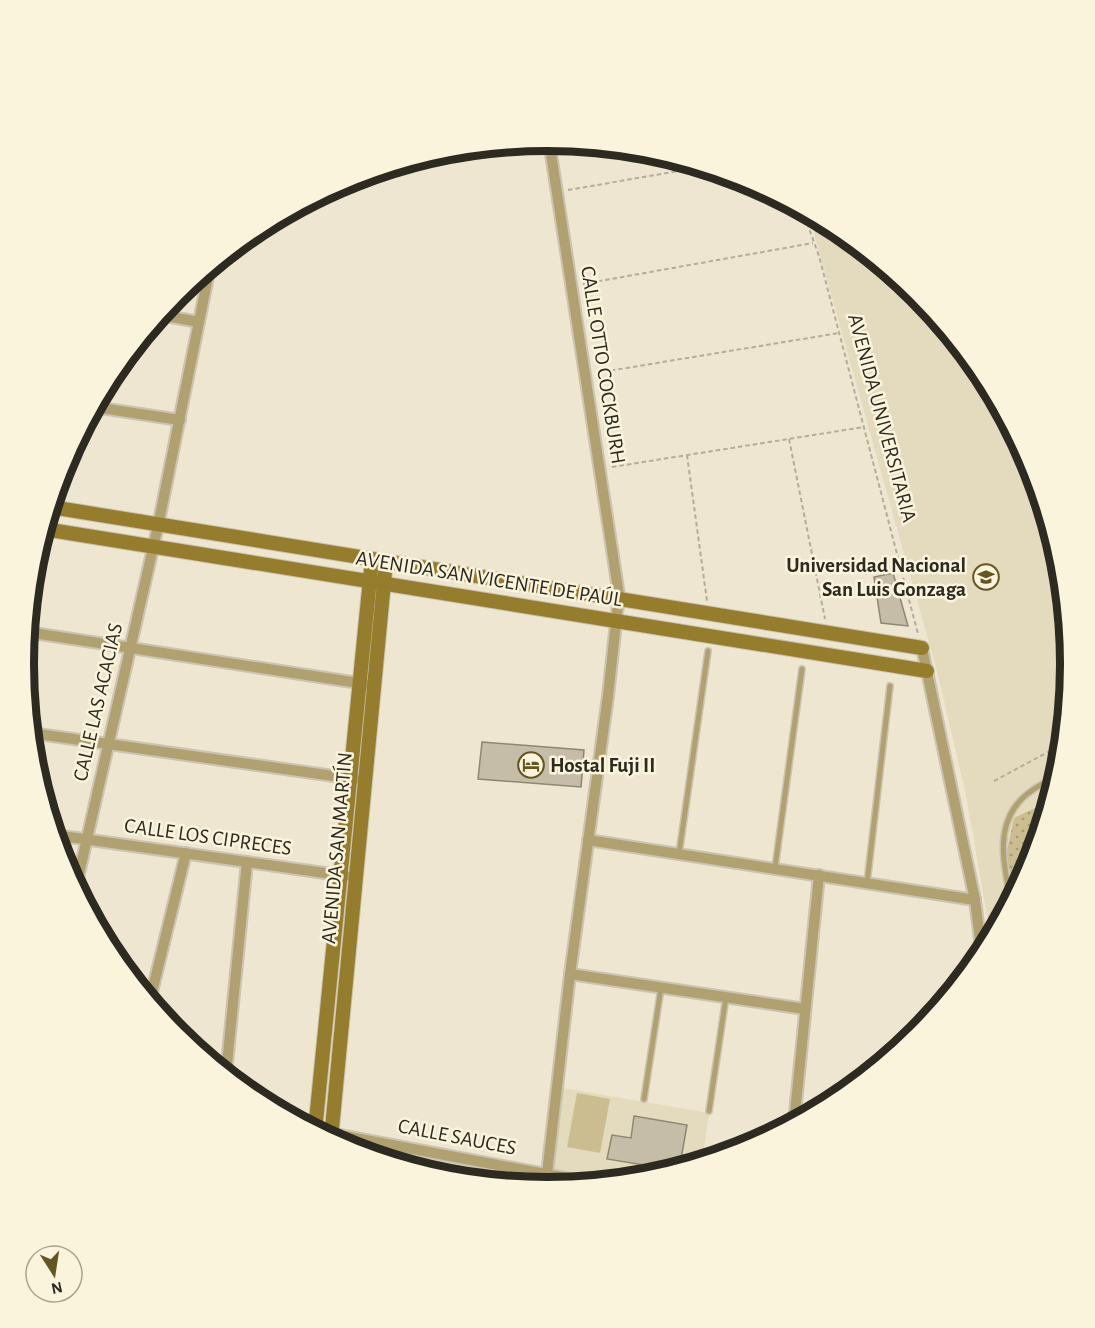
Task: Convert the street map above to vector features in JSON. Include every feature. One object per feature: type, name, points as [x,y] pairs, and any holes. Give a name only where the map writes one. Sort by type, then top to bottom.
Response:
[{"type":"street","name":"CALLE OTTO COCKBURH","points":[[547,1174],[570,974],[608,696],[619,595],[550,151]]},
{"type":"street","name":"CALLE LAS ACACIAS","points":[[79,873],[154,546],[208,279]]},
{"type":"street","points":[[170,317],[199,322]]},
{"type":"street","points":[[102,408],[180,420]]},
{"type":"street","name":"AVENIDA SAN VICENTE DE PAÚL","points":[[59,508],[922,648]]},
{"type":"street","name":"AVENIDA SAN VICENTE DE PAÚL","points":[[52,530],[927,671]]},
{"type":"street","name":"AVENIDA SAN MARTÍN","points":[[316,1121],[359,683],[379,560]]},
{"type":"street","name":"AVENIDA SAN MARTÍN","points":[[332,1129],[374,685],[376,582]]},
{"type":"street","points":[[36,633],[374,685]]},
{"type":"street","points":[[922,648],[975,900],[980,940]]},
{"type":"street","points":[[39,734],[365,781]]},
{"type":"street","name":"CALLE LOS CIPRECES","points":[[65,836],[356,877]]},
{"type":"street","points":[[588,840],[975,900]]},
{"type":"street","points":[[152,990],[186,853]]},
{"type":"street","points":[[227,1064],[247,862]]},
{"type":"street","points":[[795,1113],[819,875]]},
{"type":"street","points":[[570,974],[805,1009]]},
{"type":"street","name":"CALLE SAUCES","points":[[359,1141],[547,1174],[551,1177]]},
{"type":"lane","points":[[679,854],[708,651]]},
{"type":"lane","points":[[774,868],[802,669]]},
{"type":"lane","points":[[867,883],[890,686]]},
{"type":"lane","points":[[1009,889],[1002,850],[1012,813],[1019,802],[1034,789],[1047,782]]},
{"type":"lane","points":[[644,1099],[661,988]]},
{"type":"lane","points":[[709,1111],[726,997]]},
{"type":"path","points":[[556,192],[684,169]]},
{"type":"path","name":"AVENIDA UNIVERSITARIA","points":[[806,221],[839,333],[922,648]]},
{"type":"path","points":[[571,286],[814,243]]},
{"type":"path","points":[[585,375],[839,333]]},
{"type":"path","points":[[599,469],[864,427]]},
{"type":"path","points":[[789,439],[827,633]]},
{"type":"path","points":[[687,455],[709,614]]},
{"type":"path","points":[[994,781],[1053,749]]},
{"type":"shaded area","name":"Universidad Nacional San Luis Gonzaga","points":[[811,224],[833,237],[886,278],[933,326],[954,352],[974,379],[1008,437],[1043,531],[1051,564],[1059,630],[1059,698],[1056,731],[1051,764],[1033,829],[1008,891],[989,926],[965,790],[937,671]]},
{"type":"shaded area","points":[[1035,808],[1038,812],[1012,882],[1006,855],[1014,818]]},
{"type":"shaded area","points":[[563,1088],[709,1113],[703,1153],[680,1160],[614,1173],[592,1175],[553,1168]]},
{"type":"shaded area","points":[[577,1093],[610,1099],[600,1153],[567,1147]]},
{"type":"building","points":[[893,573],[908,626],[881,623],[874,577]]},
{"type":"building","name":"Hostal Fuji II","points":[[482,742],[584,750],[581,787],[478,779]]},
{"type":"building","points":[[634,1116],[687,1125],[682,1159],[680,1160],[644,1168],[644,1165],[607,1159],[612,1135],[631,1138]]},
{"type":"place","name":"Universidad Nacional San Luis Gonzaga","points":[[986,577]]},
{"type":"place","name":"Hostal Fuji II","points":[[531,765]]}]
